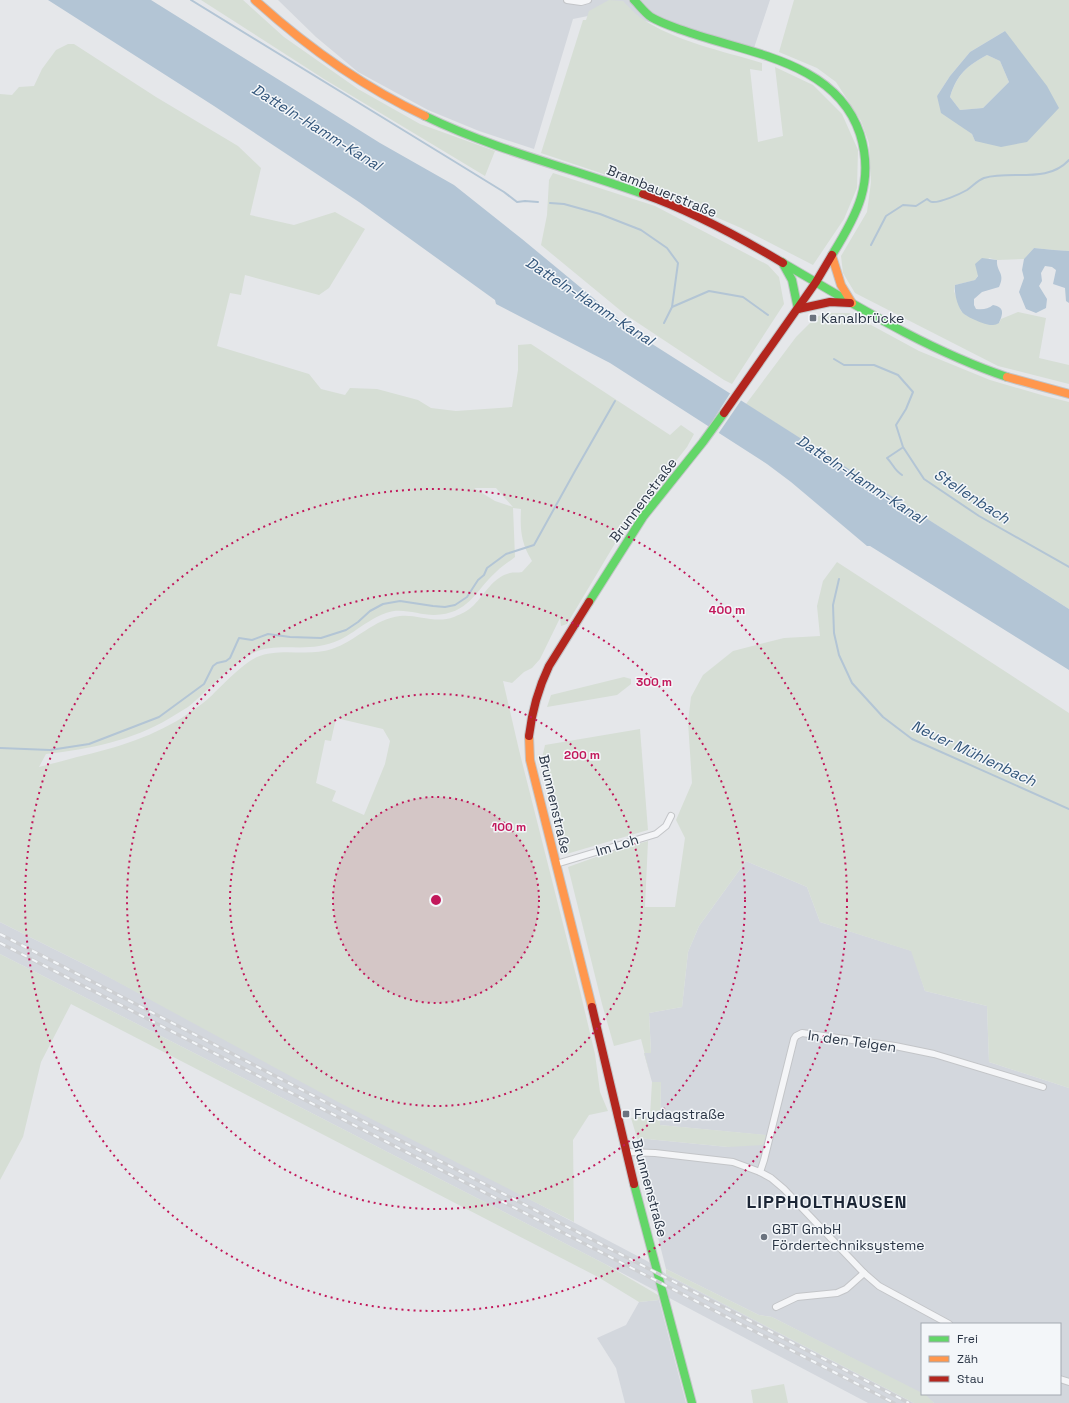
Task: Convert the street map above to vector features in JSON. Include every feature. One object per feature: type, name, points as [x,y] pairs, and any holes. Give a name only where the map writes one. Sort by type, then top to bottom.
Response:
[{"type":"street","name":"Brambauerstraße","points":[[255,0],[295,36],[321,56],[380,94],[424,117],[511,152],[662,201],[726,231],[852,303],[957,359],[991,372],[1069,394]]},
{"type":"street","points":[[567,0],[581,2],[588,0]]},
{"type":"street","name":"Brunnenstraße","points":[[634,0],[650,16],[681,31],[776,59],[794,66],[820,81],[831,89],[850,112],[861,136],[866,161],[866,175],[861,200],[848,230],[798,309],[703,442],[643,518],[557,652],[538,690],[529,731],[529,752],[556,864],[608,1072],[626,1152],[692,1403]]},
{"type":"street","points":[[832,256],[841,285],[852,303]]},
{"type":"street","points":[[782,262],[792,280],[798,309],[830,302],[852,303]]},
{"type":"street","name":"Im Loh","points":[[556,864],[656,834],[666,826],[671,816]]},
{"type":"street","name":"In den Telgen","points":[[760,1172],[794,1039],[802,1033],[888,1045],[934,1054],[1043,1087]]},
{"type":"street","points":[[626,1152],[655,1153],[733,1162],[760,1172],[771,1178],[784,1189],[864,1273],[879,1286],[947,1323]]},
{"type":"street","points":[[776,1307],[796,1297],[837,1293],[846,1289],[864,1273]]},
{"type":"shaded area","points":[[201,0],[243,0],[284,37],[358,89],[420,124],[495,151],[485,176],[324,79]]},
{"type":"shaded area","points":[[278,0],[770,0],[754,48],[608,12],[573,19],[534,149],[479,131],[428,110],[358,72],[316,37]]},
{"type":"shaded area","points":[[609,0],[623,1],[641,18],[668,33],[699,45],[762,63],[762,71],[750,69],[758,142],[783,136],[775,67],[813,85],[842,114],[858,150],[857,188],[844,219],[813,265],[741,228],[663,194],[541,153],[583,20],[586,20],[589,11]]},
{"type":"shaded area","points":[[794,0],[1069,0],[1069,251],[1034,248],[1024,259],[997,260],[989,258],[975,280],[955,285],[954,291],[961,311],[966,315],[987,324],[999,323],[1001,319],[1018,312],[1046,318],[1039,358],[1069,365],[1069,384],[998,366],[855,293],[843,273],[841,256],[867,212],[871,182],[869,143],[861,121],[836,82],[817,68],[779,52]],"holes":[[[1005,31],[1027,142],[975,141],[972,134],[960,125],[937,96],[950,76],[970,52]]]},
{"type":"shaded area","points":[[68,44],[74,44],[156,97],[238,146],[261,168],[250,215],[294,225],[335,212],[365,229],[329,288],[319,295],[245,275],[241,295],[230,293],[217,346],[309,374],[321,389],[345,395],[350,388],[377,389],[418,400],[431,408],[456,411],[512,407],[518,370],[518,345],[531,344],[670,435],[681,425],[694,434],[687,447],[629,520],[567,624],[561,626],[560,618],[540,659],[532,668],[524,672],[512,683],[503,681],[595,1054],[600,1092],[608,1111],[589,1115],[573,1140],[574,1222],[340,1103],[90,967],[0,922],[0,94],[12,95],[19,87],[34,86],[42,69],[56,50]],"holes":[[[474,488],[496,488],[513,507],[495,501]],[[513,508],[521,509],[523,542],[532,561],[522,572],[510,573],[499,578],[474,605],[464,612],[454,617],[440,620],[413,616],[400,616],[382,621],[349,641],[332,649],[313,652],[275,653],[257,657],[240,668],[203,703],[163,728],[149,735],[121,745],[39,767],[46,754],[78,750],[110,743],[140,733],[155,726],[188,707],[236,664],[253,653],[277,647],[311,647],[329,644],[346,636],[369,621],[392,611],[404,611],[428,615],[446,614],[455,611],[470,601],[496,572],[515,557]],[[336,718],[383,729],[390,741],[385,764],[364,815],[332,801],[336,791],[316,783],[325,740],[331,741]]]},
{"type":"shaded area","points":[[987,55],[1000,61],[1009,82],[983,108],[960,110],[950,97],[956,82],[968,67]]},
{"type":"shaded area","points":[[553,173],[655,206],[768,265],[779,277],[784,304],[732,384],[626,315],[541,245],[547,215],[549,180]]},
{"type":"shaded area","points":[[825,313],[849,313],[919,351],[990,380],[1069,402],[1069,609],[746,404],[796,337],[815,318]]},
{"type":"shaded area","points":[[837,562],[1069,713],[1069,1088],[989,1062],[987,1006],[925,991],[911,951],[820,922],[807,887],[746,861],[699,926],[688,952],[682,1007],[649,1013],[651,1053],[645,1053],[641,1039],[614,1046],[568,867],[610,852],[648,841],[645,907],[675,907],[685,838],[676,820],[692,783],[688,722],[691,697],[703,675],[733,651],[784,638],[820,636],[817,606],[823,581]]},
{"type":"shaded area","points":[[624,677],[631,679],[631,684],[617,695],[547,707],[551,695]]},
{"type":"shaded area","points":[[640,729],[648,830],[563,855],[542,758],[545,745]]},
{"type":"shaded area","points":[[746,861],[807,887],[820,922],[912,951],[925,991],[987,1006],[989,1062],[1069,1088],[1069,1403],[934,1403],[924,1395],[1061,1395],[1061,1323],[921,1323],[921,1393],[772,1317],[759,1315],[666,1269],[641,1170],[637,1138],[728,1147],[765,1135],[660,1125],[661,1083],[652,1082],[644,1053],[651,1052],[649,1013],[682,1007],[688,952],[699,926]]},
{"type":"shaded area","points":[[0,922],[90,967],[647,1261],[666,1274],[914,1403],[868,1403],[605,1264],[0,954]]},
{"type":"shaded area","points":[[0,954],[605,1264],[658,1295],[659,1300],[639,1302],[598,1277],[71,1004],[41,1062],[23,1137],[0,1180]]},
{"type":"shaded area","points":[[644,1053],[645,1053],[652,1082]]},
{"type":"shaded area","points":[[652,1082],[661,1082],[660,1125],[766,1135],[763,1145],[728,1147],[637,1138],[631,1118],[650,1116]]},
{"type":"shaded area","points":[[666,1269],[759,1315],[772,1317],[921,1392],[921,1395],[926,1395],[934,1403],[914,1403],[666,1274]]},
{"type":"shaded area","points":[[659,1300],[686,1403],[625,1403],[616,1368],[597,1338],[626,1325],[639,1302]]},
{"type":"shaded area","points":[[784,1384],[788,1403],[753,1403],[751,1390]]},
{"type":"water","name":"Datteln-Hamm-Kanal","points":[[48,0],[151,0],[380,143],[454,185],[638,335],[1069,609],[1069,670],[870,546],[867,546],[791,482],[767,464],[610,363],[496,304],[495,300],[359,202],[214,106]]},
{"type":"water","points":[[1005,31],[1047,86],[1059,108],[1027,142],[1001,147],[975,141],[972,134],[941,113],[937,96],[950,76],[970,52]],"holes":[[[987,55],[1000,61],[1009,82],[983,108],[960,110],[950,97],[956,82],[968,67]]]},
{"type":"water","points":[[1034,248],[1069,251],[1069,303],[1066,301],[1065,288],[1053,284],[1056,270],[1052,267],[1045,266],[1041,273],[1042,281],[1039,286],[1047,299],[1046,308],[1036,313],[1026,309],[1019,292],[1024,278],[1022,270],[1024,259]]},
{"type":"water","points":[[982,258],[997,260],[1002,279],[999,287],[982,292],[974,299],[974,305],[976,309],[983,309],[993,305],[1000,307],[1002,311],[999,323],[994,325],[982,323],[964,314],[955,295],[955,285],[975,280],[978,276],[975,264]]},
{"type":"pier","points":[[731,392],[742,399],[718,434],[708,428]]},
{"type":"waterway","points":[[191,0],[504,192],[517,202],[538,202]]},
{"type":"waterway","points":[[871,245],[886,216],[903,205],[916,206],[927,199],[931,202],[945,200],[967,190],[984,178],[1050,172],[1069,160]]},
{"type":"waterway","points":[[550,203],[564,204],[600,214],[641,230],[667,248],[678,263],[672,307],[664,323]]},
{"type":"waterway","name":"Stellenbach","points":[[672,307],[709,291],[743,297],[768,315]]},
{"type":"waterway","name":"Stellenbach","points":[[834,359],[844,365],[874,365],[898,375],[913,392],[906,409],[896,425],[903,447],[924,479],[979,516],[1069,567]]},
{"type":"waterway","points":[[0,748],[50,750],[89,744],[159,717],[204,684],[213,666],[230,658],[239,638],[252,640],[268,634],[290,637],[321,638],[346,630],[370,611],[383,604],[400,601],[445,607],[455,605],[467,597],[478,580],[484,575],[487,568],[506,554],[534,545],[615,401]]},
{"type":"waterway","points":[[902,448],[887,458],[902,475]]},
{"type":"waterway","name":"Neuer Mühlenbach","points":[[839,579],[833,605],[834,633],[839,655],[852,683],[883,717],[912,739],[1069,809]]},
{"type":"railway","points":[[0,934],[909,1403]]},
{"type":"railway","points":[[0,943],[894,1403]]},
{"type":"traffic: fast","points":[[634,0],[644,11],[662,23],[785,63],[809,75],[831,90],[848,109],[860,134],[864,151],[864,183],[856,212],[832,255]]},
{"type":"traffic: fast","points":[[425,116],[505,149],[643,194]]},
{"type":"traffic: fast","points":[[782,262],[792,280],[798,309]]},
{"type":"traffic: fast","points":[[783,263],[892,326],[948,354],[1007,377]]},
{"type":"traffic: fast","points":[[589,602],[643,517],[703,442],[724,413]]},
{"type":"traffic: fast","points":[[634,1184],[692,1403]]},
{"type":"traffic: slow","points":[[255,0],[294,34],[357,79],[425,116]]},
{"type":"traffic: slow","points":[[832,256],[841,285],[852,303]]},
{"type":"traffic: slow","points":[[1007,377],[1069,394]]},
{"type":"traffic: slow","points":[[529,736],[530,760],[592,1007]]},
{"type":"traffic: jam","points":[[643,194],[679,208],[714,225],[783,263]]},
{"type":"traffic: jam","points":[[724,413],[816,282],[832,255]]},
{"type":"traffic: jam","points":[[798,309],[830,302],[850,303]]},
{"type":"traffic: jam","points":[[529,736],[536,700],[549,666],[589,602]]},
{"type":"traffic: jam","points":[[592,1007],[634,1184]]},
{"type":"place","name":"Kanalbrücke","points":[[813,318]]},
{"type":"place","name":"Frydagstraße","points":[[626,1114]]},
{"type":"place","name":"GBT GmbH Fördertechniksysteme","points":[[764,1237]]},
{"type":"district","name":"LIPPHOLTHAUSEN","points":[[827,1201]]}]
